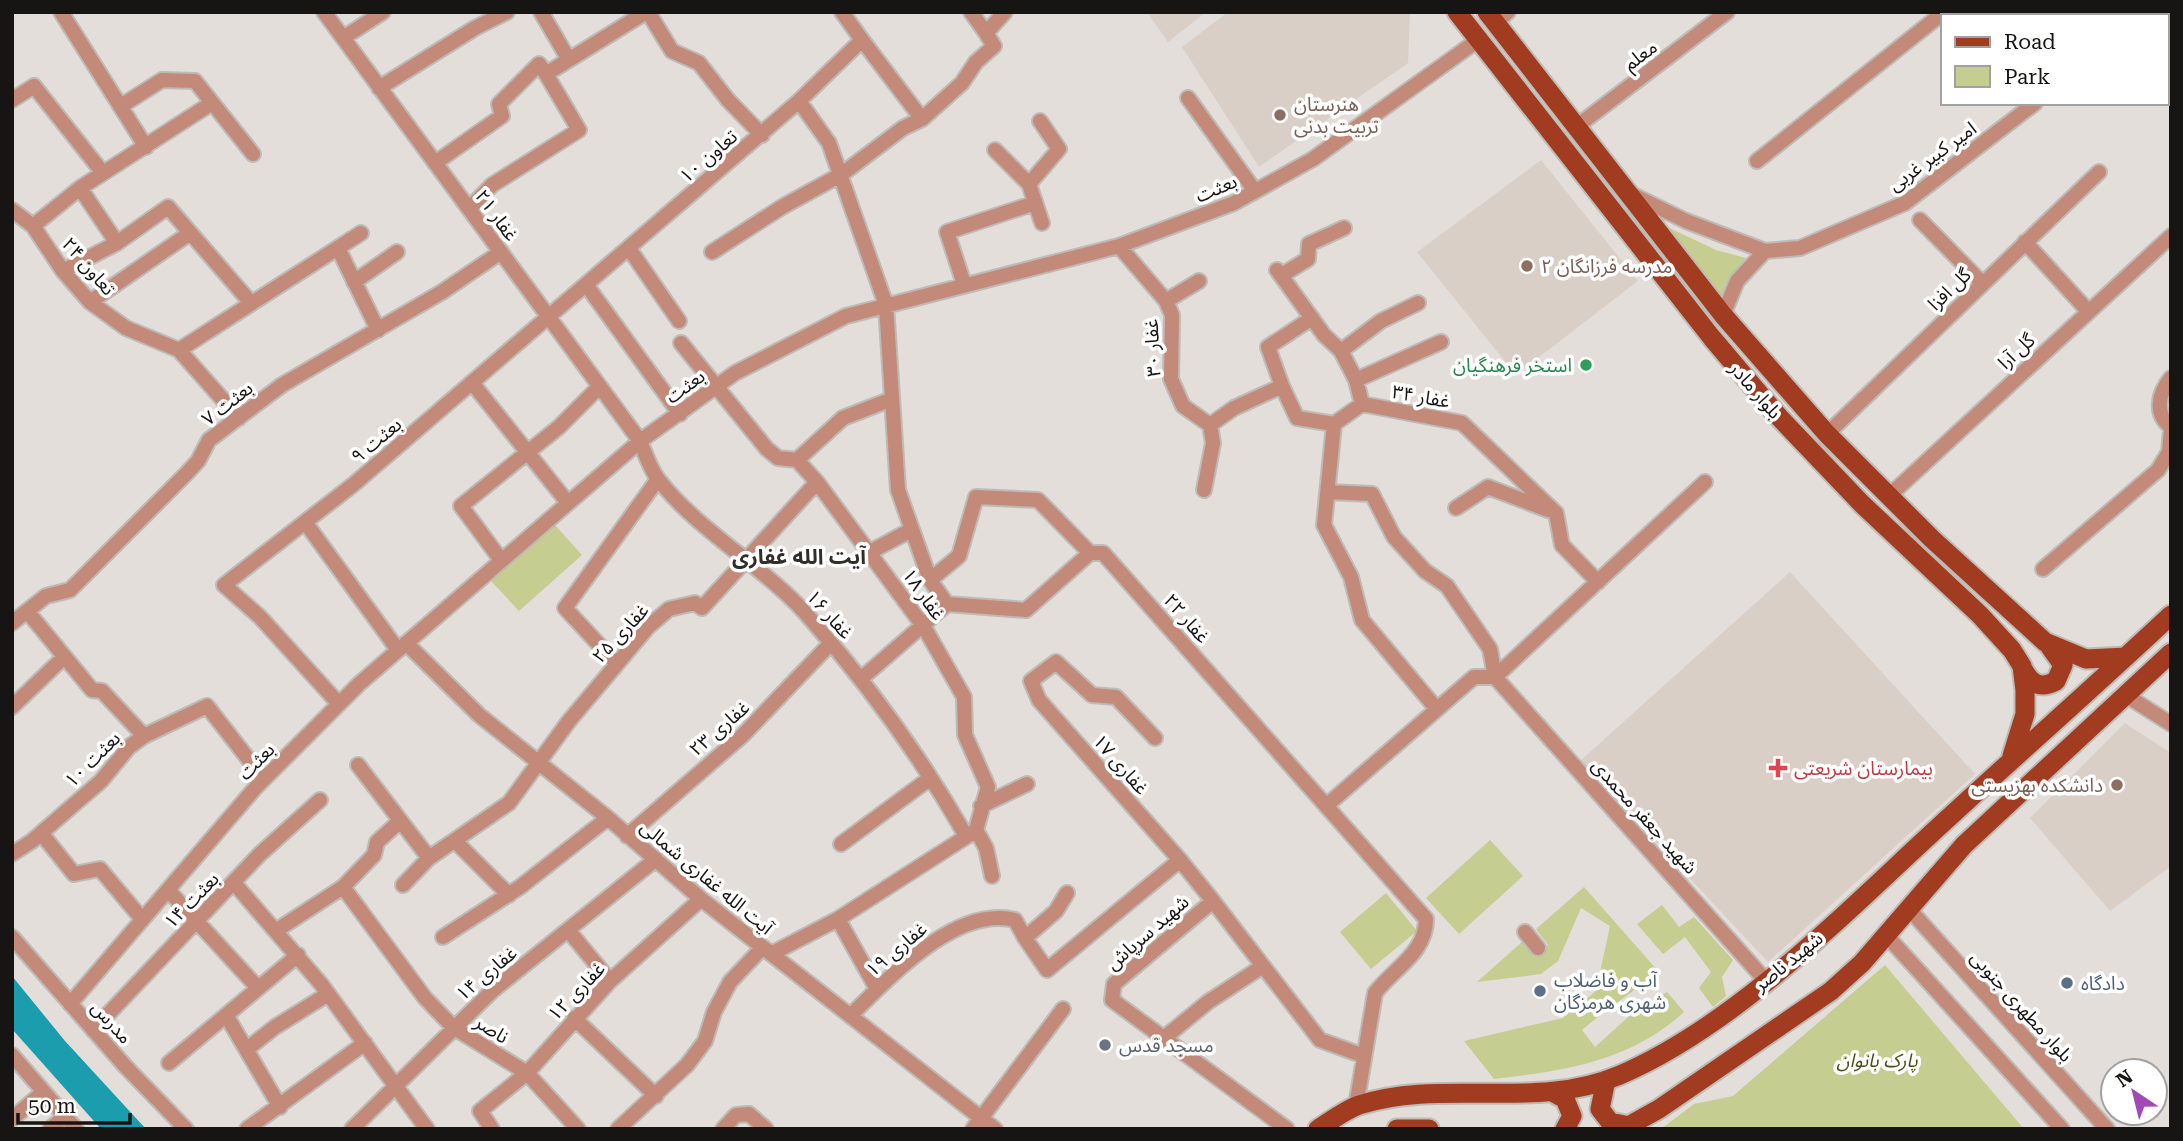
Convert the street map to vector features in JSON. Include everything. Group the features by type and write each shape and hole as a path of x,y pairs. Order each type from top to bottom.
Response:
{"main road":[{"name":"بلوار مادر","path":"1457,12 1712,338 1779,417 1862,504 1998,633 2022,666"},
{"name":"بلوار مادر","path":"1497,16 1624,190 1723,315 1827,434 2045,642 2086,659 2126,657"},
{"name":"شهید ناصر","path":"1318,1129 1356,1106 1400,1097 1571,1090 1606,1080 1674,1047 1766,981 1830,927 2171,615"},
{"path":"2022,666 2033,683 2040,686 2056,681 2063,665 2045,642"},
{"path":"1606,1080 1600,1100 1604,1117 1626,1127 1659,1109 1793,1020 1862,963 1964,845 2171,653"},
{"path":"2009,761 2020,736 2025,714 2022,666"},
{"path":"1552,1092 1570,1106 1572,1116 1565,1129"},
{"path":"1397,1129 1429,1129"}],"street":[{"path":"61,12 146,148"},
{"name":"غفار ۲۱","path":"324,12 639,441"},
{"path":"343,38 383,12"},
{"path":"379,88 475,28 507,12"},
{"path":"541,12 569,60"},
{"path":"546,74 647,12 673,51 699,63 727,100 762,135"},
{"path":"842,12 922,120"},
{"path":"712,252 782,207 842,174 903,128 922,120 962,83 976,62 995,46 971,12"},
{"path":"986,33 1005,12"},
{"name":"معلم","path":"1576,127 1727,12"},
{"path":"1757,161 1941,14"},
{"name":"تعاون ۱۰","path":"549,318 762,135 862,40"},
{"name":"بعثت","path":"69,1004 264,779 339,704 639,441 735,373 846,316 1119,246 1234,203 1313,159 1478,40"},
{"path":"435,163 502,116 499,104 539,64 579,130 492,184 469,209"},
{"path":"121,106 162,80 195,81 253,155"},
{"path":"12,100 34,86 103,173"},
{"path":"1188,98 1255,191"},
{"path":"799,101 829,143 886,305 898,489 930,580 947,604"},
{"path":"33,226 80,188 146,148 212,103"},
{"name":"امیر کبیر غربی","path":"1624,190 1686,221 1765,251 1800,248 1905,202 2032,105"},
{"path":"1029,184 1059,149 1040,121"},
{"path":"995,150 1029,184 1042,223"},
{"name":"گل افزا","path":"1827,434 2099,172"},
{"path":"80,188 117,243"},
{"path":"964,284 947,232 1035,203"},
{"path":"63,271 117,243 168,207 251,303"},
{"name":"تعاون ۲۴","path":"12,210 33,226 63,271 90,302 126,328 179,350 239,418"},
{"path":"1920,220 1982,284"},
{"name":"غفار ۳۴","path":"1344,228 1309,244 1308,259 1279,272 1312,318 1341,351 1356,380 1362,404 1462,423 1556,513"},
{"path":"90,302 190,233"},
{"path":"179,350 360,233"},
{"name":"گل آرا","path":"1889,496 2171,236"},
{"path":"2025,242 2088,311"},
{"name":"غفار ۳۰","path":"1119,246 1166,301 1172,314 1171,379 1183,406 1210,425"},
{"path":"338,248 378,330"},
{"path":"630,250 679,321"},
{"path":"1723,315 1737,281 1765,251"},
{"path":"354,282 397,252"},
{"name":"بعثت ۷","path":"12,623 46,596 70,590 186,474 198,461 209,440 282,385 378,330 500,252"},
{"path":"1166,301 1199,281"},
{"path":"587,286 680,414"},
{"path":"1341,351 1381,321 1418,303"},
{"name":"بعثت ۹","path":"339,704 260,617 224,585 473,384 549,318"},
{"path":"1312,318 1268,347 1297,418 1334,425 1362,404"},
{"path":"1356,380 1441,342"},
{"name":"غفار ۱۸","path":"681,343 766,449 778,458 797,460 817,482 924,627 964,696 965,735 988,787 971,833"},
{"path":"2043,569 2158,470 2169,452 2171,429 2160,414 2159,405 2171,379"},
{"path":"473,384 568,503"},
{"path":"1204,490 1213,443 1210,425 1234,408 1282,386"},
{"path":"501,560 461,506 530,453 599,387"},
{"path":"797,460 843,418 892,399"},
{"path":"1334,425 1324,525 1352,577 1362,620 1435,707"},
{"name":"غفار ۱۶","path":"639,441 658,479 807,615 862,678 929,779 971,833"},
{"path":"616,663 565,608 658,479"},
{"name":"غفاری ۲۵","path":"403,885 429,858 509,803 616,663 648,627 669,609 695,603 702,608 817,482"},
{"path":"1326,806 1435,707 1474,677 1495,677 1706,482"},
{"path":"1456,508 1488,487 1556,513 1562,545 1598,582"},
{"name":"شهید جعفر محمدی","path":"1328,492 1372,494 1394,537 1425,572 1447,586 1490,649 1495,677 1766,981"},
{"name":"غفار ۲۲","path":"930,580 959,556 976,497 1038,500 1090,553 1103,553 1426,919 1426,935 1412,956 1387,978 1375,993 1356,1106"},
{"name":"آیت الله غفاری شمالی","path":"305,522 402,646 479,715 608,818 701,899 851,1014 978,1124 995,1129"},
{"path":"870,552 911,530"},
{"path":"862,678 924,627 947,604 1026,610 1090,553"},
{"path":"27,611 92,690 102,691 144,736"},
{"name":"غفاری ۲۳","path":"627,836 743,735 831,644"},
{"path":"12,708 63,658"},
{"name":"غفاری ۱۷","path":"1156,738 1116,696 1092,695 1056,662 1031,681 1039,700 1180,860"},
{"path":"2127,696 2171,724"},
{"name":"بعثت ۱۰","path":"12,854 41,833 144,736 207,706 264,779"},
{"path":"358,765 429,858"},
{"path":"841,844 929,779"},
{"path":"981,806 1027,783"},
{"name":"بعثت ۱۴","path":"93,1030 280,835 320,800"},
{"path":"443,937 509,895 608,818"},
{"path":"277,930 343,887 374,855 377,842 399,821"},
{"path":"41,833 74,874 100,869 142,919"},
{"path":"618,1129 656,1096 699,1049 730,982 767,951 838,919 971,833 986,848 992,876"},
{"path":"456,841 509,895"},
{"name":"غفاری ۱۴","path":"352,1129 492,991 656,859"},
{"path":"1180,860 1213,901"},
{"name":"غفاری ۱۹","path":"851,1014 942,935 957,928 1001,917 1014,920 1047,970 1180,860"},
{"path":"234,883 298,955 427,1129"},
{"name":"ناصر","path":"343,887 425,999 453,1027 527,1073 578,1129"},
{"path":"168,890 258,988"},
{"path":"1025,938 1056,911 1067,893"},
{"name":"غفاری ۱۲","path":"492,1129 480,1111 527,1073 610,981 701,899"},
{"name":"شهید سرپاش","path":"1287,1129 1112,1000 1114,984 1213,901 1320,1040 1363,1056"},
{"name":"بلوار مطهری جنوبی","path":"1909,909 2107,1129"},
{"path":"838,919 877,989"},
{"path":"568,930 610,981"},
{"path":"1525,932 1538,948"},
{"path":"1886,935 2062,1129"},
{"name":"مدرس","path":"12,937 69,1004 187,1129"},
{"path":"169,1063 298,955"},
{"path":"1164,1038 1208,1002 1263,966"},
{"path":"247,1049 275,1027 328,994"},
{"path":"978,1124 1063,1009"},
{"path":"226,1015 280,1107"},
{"path":"574,1018 656,1096"},
{"path":"247,1129 365,1043"},
{"path":"12,1055 76,1129"},
{"path":"12,1119 43,1093"},
{"path":"723,1129 736,1115 748,1114 766,1129"},
{"path":"50,1129 64,1116"}],"shaded area":[{"path":"1147,12 1206,12 1168,42"},
{"name":"هنرستان تربیت بدنی","path":"1228,12 1410,12 1408,63 1259,167 1182,47"},
{"name":"مدرسه فرزانگان ۲","path":"1541,160 1638,281 1516,375 1417,252"},
{"name":"بیمارستان شریعتی","path":"1790,572 1975,774 1768,962 1580,761"},
{"name":"دانشکده بهزیستی","path":"2125,723 2171,753 2171,866 2110,911 2030,818"}],"green space":[{"path":"1661,224 1716,250 1746,258 1726,285 1720,300"},
{"path":"554,524 582,555 519,611 491,581"},
{"path":"1490,840 1523,876 1459,934 1426,898"},
{"path":"1584,887 1658,971 1582,1030 1595,1047 1637,1009 1667,992 1684,1012 1663,1029 1619,1053 1571,1067 1494,1079 1464,1041 1563,1018 1596,991 1610,926 1581,908 1558,961 1541,974 1477,982 1523,941 1534,957 1548,945 1536,929"},
{"path":"1386,893 1417,931 1371,969 1340,932"},
{"path":"1662,905 1679,927 1694,917 1733,960 1722,977 1726,996 1713,1007 1699,988 1711,972 1685,937 1663,954 1637,924"},
{"name":"پارک بانوان","path":"1885,965 2024,1129 1661,1129 1694,1104 1733,1096"}],"water":[{"path":"12,976 65,1041 146,1129 101,1129 12,1029"}],"place":[{"name":"هنرستان تربیت بدنی","path":"1280,115"},
{"name":"مدرسه فرزانگان ۲","path":"1527,266"},
{"name":"استخر فرهنگیان","path":"1586,365"},
{"name":"بیمارستان شریعتی","path":"1778,768"},
{"name":"دانشکده بهزیستی","path":"2117,785"},
{"name":"دادگاه","path":"2067,983"},
{"name":"آب و فاضلاب شهری هرمزگان","path":"1540,991"},
{"name":"مسجد قدس","path":"1105,1045"}],"district":[{"name":"آیت الله غفاری","path":"799,557"}]}
